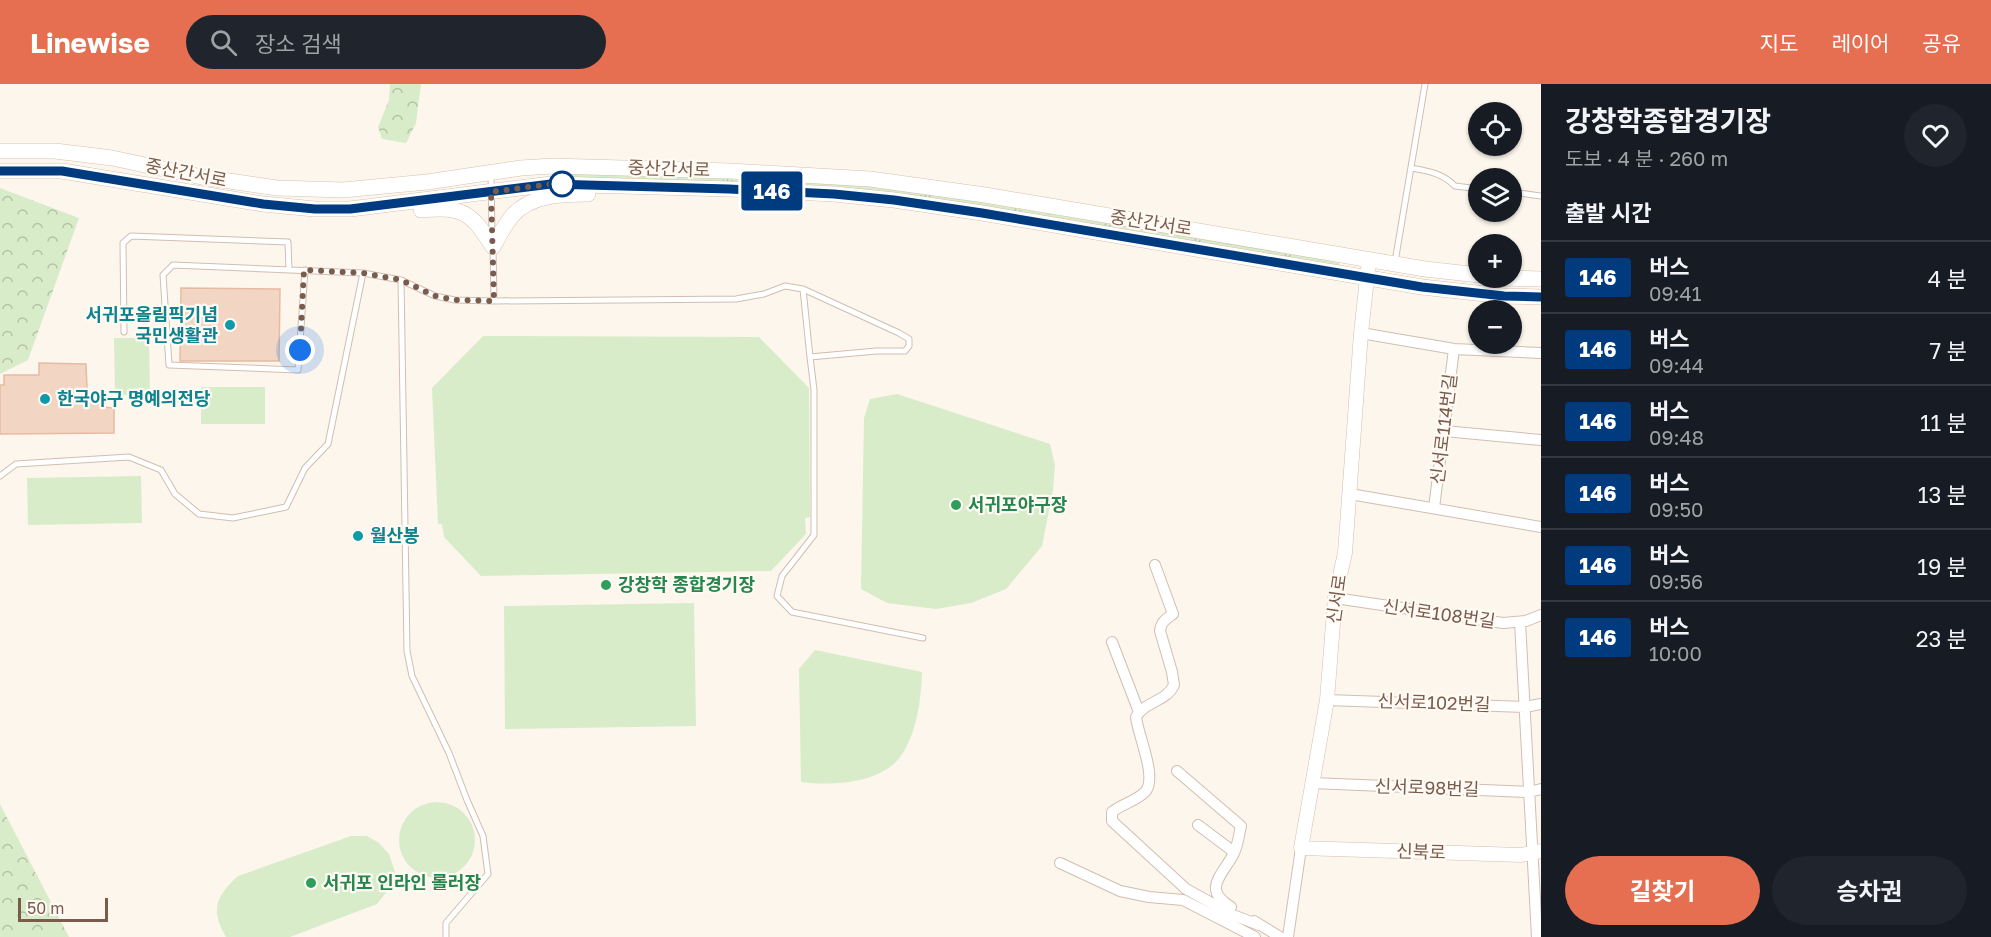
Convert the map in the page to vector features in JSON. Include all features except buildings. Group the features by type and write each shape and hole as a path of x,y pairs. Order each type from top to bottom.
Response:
{"main road":[{"name":"중산간서로","path":"0,151 55,151 277,188 343,190 552,166 730,171 870,179 984,195 1369,260 1468,274"},
{"name":"중산간서로","path":"0,171 62,171 263,204 315,209 350,209 551,184 788,191 894,200 1367,278 1467,292 1541,297"},
{"path":"350,209 378,212 437,208 459,211 471,216 493,247 512,216 523,205 536,199 610,193 632,187"},
{"path":"1522,279 1541,279"}],"street":[{"name":"신서로","path":"1288,937 1327,700 1335,598 1345,553 1361,333 1369,260"},
{"path":"1361,333 1454,349 1541,353"},
{"name":"신서로114번길","path":"1434,508 1454,349"},
{"path":"1444,431 1541,440"},
{"name":"신서로114번길","path":"1350,494 1541,527"},
{"path":"1155,565 1173,614 1161,625 1160,631 1174,685 1163,698 1144,707 1136,717 1150,780 1145,792 1112,812 1112,821 1186,889 1233,915 1259,925"},
{"name":"신서로108번길","path":"1335,598 1503,623 1520,622 1541,615"},
{"path":"1520,622 1529,792 1537,852 1537,937"},
{"path":"1112,642 1139,712"},
{"name":"신서로102번길","path":"1327,700 1525,707 1541,704"},
{"path":"1177,771 1240,826 1234,852 1219,876 1215,894 1223,902 1280,937"},
{"name":"신서로98번길","path":"1312,783 1529,792 1541,789"},
{"path":"1198,825 1234,852"},
{"name":"신북로","path":"1301,848 1521,855 1537,852"},
{"path":"1060,863 1120,891 1149,897 1183,900 1255,937"}],"lane":[{"path":"1395,264 1425,84"},
{"path":"1411,168 1434,172 1448,179 1455,186 1468,188"},
{"path":"491,172 494,301"},
{"path":"1522,193 1541,196"},
{"path":"124,332 123,243 130,236 288,242 289,270"},
{"path":"304,270 298,370 169,365 163,275 173,265 304,270 363,273 401,280 435,296 455,300 736,299 764,294 785,286 803,289 909,339 909,346 905,351 876,351 810,357"},
{"path":"0,476 16,464 129,457 161,470 175,494 199,514 233,518 286,507 305,468 328,444 363,273"},
{"path":"401,280 407,651 412,676 449,753 483,836 488,874 446,923 446,937"},
{"path":"803,289 814,390 814,535 782,576 777,596 792,612 923,638"}],"green space":[{"path":"390,84 421,84 416,123 406,143 382,139 378,127 389,100"},
{"path":"556,173 812,182 881,187 1339,262 1340,267 924,198 555,178"},
{"path":"0,188 79,218 28,360 0,374"},
{"path":"483,336 759,337 809,388 810,517 805,518 806,534 771,571 481,576 444,537 442,524 438,524 432,388"},
{"path":"114,338 149,338 150,394 115,395"},
{"path":"201,387 265,387 265,424 201,424"},
{"name":"서귀포야구장","path":"897,394 1050,444 1055,465 1053,490 1042,546 1006,589 971,603 936,609 887,603 861,589 864,418 870,399"},
{"path":"141,476 142,523 28,525 27,478"},
{"path":"694,603 696,726 505,729 504,606"},
{"path":"815,650 922,672 919,705 906,748 891,766 880,773 868,778 840,783 801,782 799,669"},
{"path":"430,802 444,802 458,808 469,819 475,833 472,855 464,867 444,878 430,878 416,872 405,861 399,847 399,833 405,819 416,808"},
{"path":"0,804 69,937 0,937"},
{"name":"서귀포 인라인 롤러장","path":"351,836 367,836 379,843 389,854 395,872 389,889 377,904 290,937 226,937 218,919 218,904 225,890 238,876"}],"bus line":[{"name":"146","path":"0,171 62,171 263,204 315,209 350,209 551,184 663,186 834,194 982,213 1422,287 1504,296 1541,297"}],"place":[{"name":"서귀포올림픽기념 국민생활관","path":"230,325"},
{"name":"한국야구 명예의전당","path":"45,399"},
{"name":"서귀포야구장","path":"956,505"},
{"name":"월산봉","path":"358,536"},
{"name":"강창학 종합경기장","path":"606,585"},
{"name":"서귀포 인라인 롤러장","path":"311,883"}],"route":[{"path":"300,350 304,270 363,273 401,280 435,296 455,300 494,301 491,192 551,184 572,184 562,184"}]}
